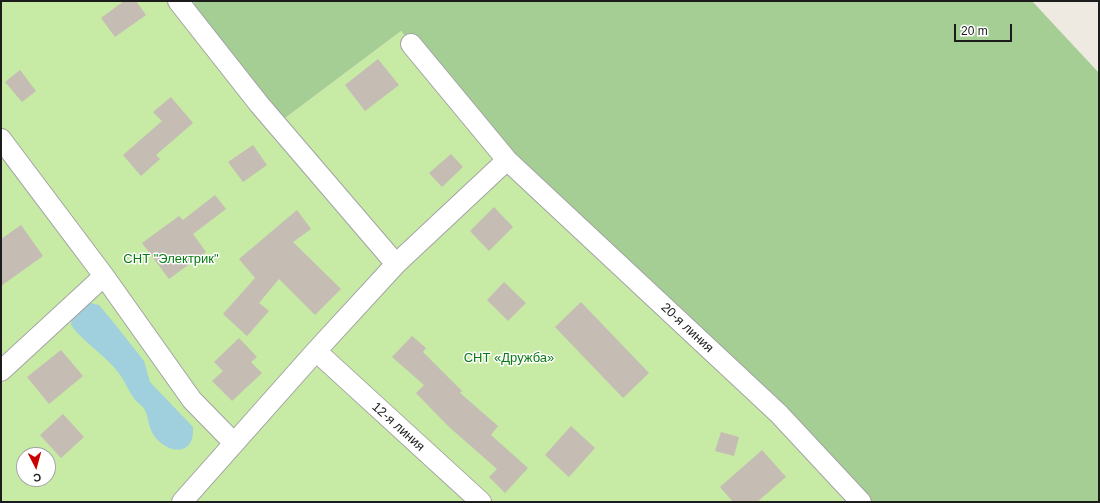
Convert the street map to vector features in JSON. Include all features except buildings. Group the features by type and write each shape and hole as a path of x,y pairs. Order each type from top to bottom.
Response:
{"street":[{"path":"178,1 259,104 396,264"},
{"name":"20-я линия","path":"411,44 507,160 779,414 861,502"},
{"path":"1,140 104,276 192,400 234,443"},
{"path":"182,502 316,351 396,264 507,160"},
{"path":"1,371 104,276"},
{"name":"12-я линия","path":"316,351 481,502"}],"green space":[{"path":"1,1 196,1 186,12 277,124 401,31 411,44 861,502 1,502"},
{"path":"196,1 1032,1 1099,73 1099,502 861,502 510,163 401,31 277,124 186,12"}],"water":[{"path":"91,303 99,305 114,323 144,361 150,382 193,427 193,436 188,446 185,448 170,448 165,446 157,439 151,430 145,410 136,401 118,372 71,325 72,317"}],"park label":[{"name":"СНТ \"Электрик\"","path":"171,259"},
{"name":"СНТ «Дружба»","path":"509,358"}]}
